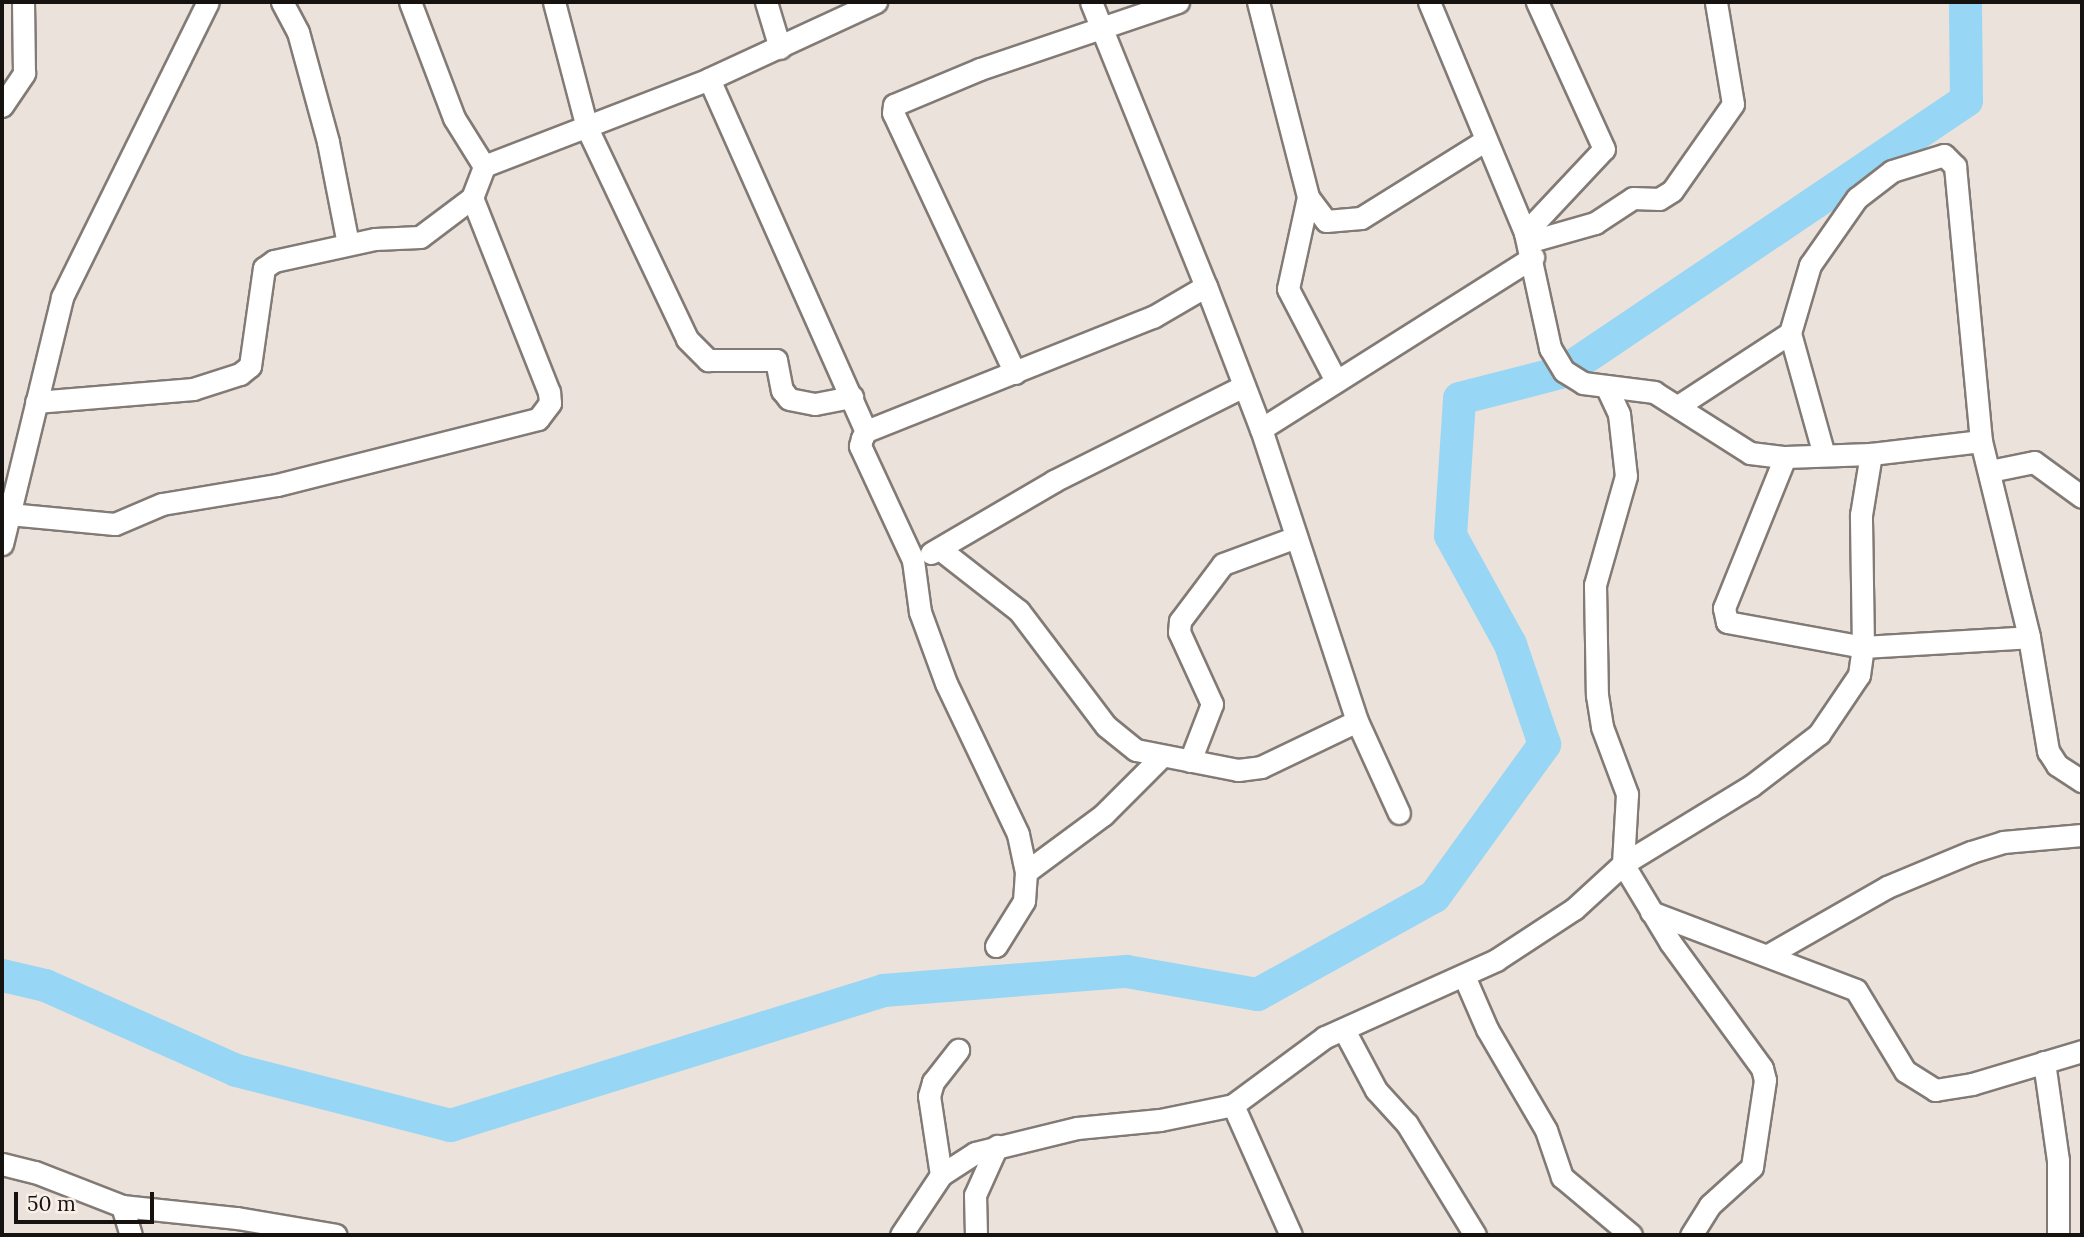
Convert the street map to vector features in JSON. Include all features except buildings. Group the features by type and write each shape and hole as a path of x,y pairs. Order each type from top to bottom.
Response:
{"street":[{"path":"2,106 24,73 23,2"},
{"path":"2,544 62,297 208,2"},
{"path":"282,2 298,32 328,142 348,244"},
{"path":"410,2 454,118 484,166"},
{"path":"554,2 587,128 643,253 699,354 708,360 736,363 776,360 782,390 789,399 816,404 852,397"},
{"path":"766,2 780,48"},
{"path":"36,402 193,389 246,370 264,268 274,261 348,244 420,237 472,198 484,166 709,79 876,2"},
{"path":"1091,2 1261,429 1357,721 1399,813"},
{"path":"1015,373 893,113 894,105 1100,27 1178,2"},
{"path":"1258,2 1308,197 1326,221 1361,218 1486,140"},
{"path":"1429,2 1529,244 1550,348 1564,371 1583,383 1654,392 1732,445 1785,457 1871,454 1981,441"},
{"path":"1529,244 1544,213 1604,149 1537,2"},
{"path":"1261,429 1336,381 1529,244 1584,227 1633,198 1665,198 1733,104 1716,2"},
{"path":"709,79 866,431 860,446 912,560 920,612 946,683 1002,793 1026,873 1024,901 996,946"},
{"path":"1824,456 1790,333 1810,265 1857,198 1892,171 1944,155 1955,166 1981,441 2029,637 2048,751 2057,765 2082,781"},
{"path":"1308,197 1288,289 1336,381"},
{"path":"9,514 114,524 162,504 277,485 538,419 550,403 550,392 472,198"},
{"path":"1544,213 1584,227"},
{"path":"866,431 1153,317 1206,286"},
{"path":"1678,406 1790,333"},
{"path":"912,560 941,550 1054,481 1244,386"},
{"path":"1606,386 1619,414 1626,476 1595,585 1597,695 1602,727 1628,794 1623,864 1651,912 1762,1068 1765,1080 1752,1167 1710,1205 1691,1235"},
{"path":"901,1235 941,1175 957,1161 997,1146 1077,1128 1160,1121 1233,1105 1304,1049 1464,975 1574,909 1623,864 1751,786 1819,734 1859,675 1863,646 1859,541 1871,454"},
{"path":"1785,457 1723,616 1737,627 1863,646 2029,637"},
{"path":"1990,471 2034,462 2082,497"},
{"path":"1190,761 1212,704 1180,632 1180,621 1223,564 1296,537"},
{"path":"941,550 1020,611 1124,744 1162,756 1238,770 1261,766 1357,721"},
{"path":"1026,873 1103,815 1162,756"},
{"path":"1768,955 1887,887 1971,852 2003,842 2082,835"},
{"path":"1651,912 1856,990 1905,1071 1935,1090 1946,1091 2082,1051"},
{"path":"1464,975 1487,1029 1546,1130 1562,1177 1631,1235"},
{"path":"1344,1030 1376,1090 1407,1124 1475,1235"},
{"path":"941,1175 929,1096 933,1082 958,1050"},
{"path":"2045,1062 2058,1160 2058,1235"},
{"path":"1233,1105 1286,1233"},
{"path":"976,1235 975,1195 997,1146"},
{"path":"2,1164 35,1172 122,1206 322,1234"},
{"path":"122,1206 131,1235"}],"waterway":[{"path":"2,975 45,985 236,1070 450,1125 883,990 1126,971 1257,994 1434,896 1544,744 1510,644 1450,535 1459,398 1564,371 1966,100 1965,2"}]}
